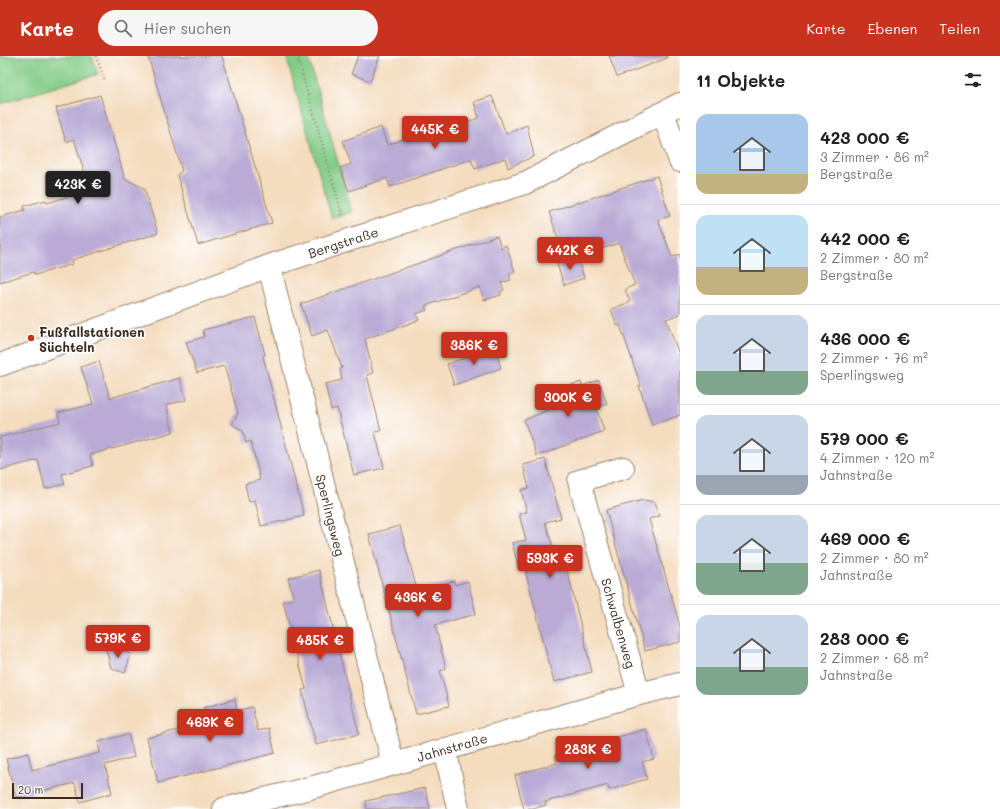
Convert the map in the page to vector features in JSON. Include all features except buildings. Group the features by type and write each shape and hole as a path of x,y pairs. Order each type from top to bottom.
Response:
{"street":[{"name":"Bergstraße","path":"0,365 269,266 525,183 671,109"},
{"path":"671,109 680,161"},
{"name":"Sperlingsweg","path":"269,266 393,763"},
{"name":"Schwalbenweg","path":"623,468 579,481 639,694"},
{"name":"Jahnstraße","path":"224,809 310,788 445,748 680,684"},
{"path":"445,748 458,809"}],"path":[{"path":"96,56 105,81"},
{"path":"297,56 350,240"}],"green space":[{"path":"0,56 92,56 98,74 0,104"},
{"path":"286,56 308,56 352,212 332,219"}],"place":[{"name":"Fußfallstationen Süchteln","path":"31,338"}]}
